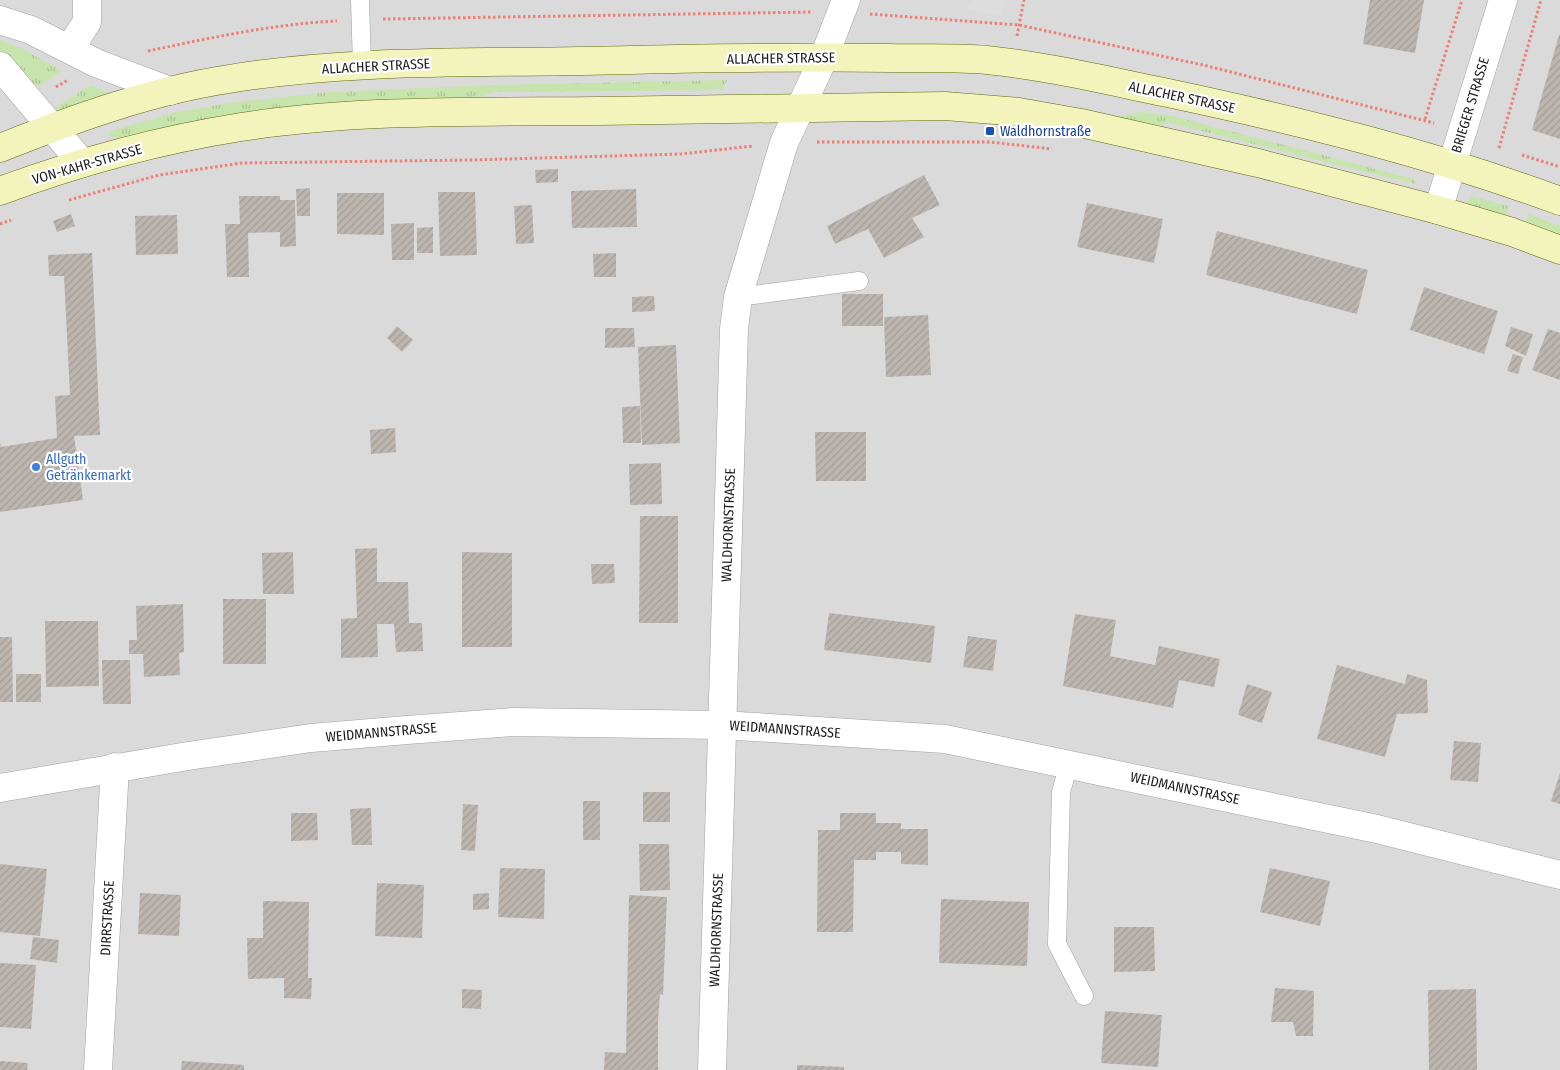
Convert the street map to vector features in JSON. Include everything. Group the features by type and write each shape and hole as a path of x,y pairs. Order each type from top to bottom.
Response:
{"main road":[{"name":"ALLACHER STRASSE","path":"170,91 227,79 297,70 362,66 824,57 985,60 1209,102 1452,164 1560,201"},
{"path":"0,148 51,127 170,91"},
{"path":"798,109 944,106 1020,112 1081,123 1258,163 1438,210 1512,232 1560,250"},
{"name":"VON-KAHR-STRASSE","path":"0,191 82,163 176,140 242,127 348,116 472,112 798,109"}],"street":[{"path":"70,48 87,22 87,0"},
{"name":"WALDHORNSTRASSE","path":"712,1070 734,329 738,297 784,143 798,109 824,57 846,0"},
{"name":"BRIEGER STRASSE","path":"1438,210 1503,0"},
{"path":"0,20 31,30 70,48 96,63 170,91"},
{"path":"0,66 82,163"},
{"name":"WEIDMANNSTRASSE","path":"0,788 115,767 310,738 513,722 722,724 945,739 1377,829 1560,876"},
{"name":"DIRRSTRASSE","path":"98,1070 115,767"}],"lane":[{"path":"360,0 362,66"},
{"path":"738,297 859,281"},
{"path":"1069,764 1061,792 1057,944 1084,996"}],"path":[{"path":"1012,64 1024,0"},
{"path":"1425,119 1462,0"},
{"path":"1498,148 1541,0"}],"shaded area":[{"path":"0,0 1560,0 1560,1070 0,1070"},
{"path":"972,0 1005,0 1002,15 965,10"}],"green space":[{"path":"0,40 21,48 62,71 32,90 0,55"},
{"path":"727,80 723,90 494,92 456,107 135,141 111,137 108,132 176,112 235,102 330,92 492,85"},
{"path":"91,85 107,93 104,100 56,114 51,110"},
{"path":"890,92 950,94 1109,118 1142,112 1173,116 1414,179 1416,182 1414,184 1170,123 1135,129 888,100"},
{"path":"1471,196 1509,206 1504,224 1466,204"},
{"path":"1529,214 1560,226 1560,245 1523,231"}],"building":[{"path":"1370,0 1424,0 1415,53 1363,44"},
{"path":"1560,35 1560,139 1532,130"},
{"path":"558,169 558,182 536,183 535,170"},
{"path":"924,175 940,205 912,218 924,237 884,258 868,229 835,244 827,226"},
{"path":"310,188 310,216 297,216 296,189"},
{"path":"636,189 637,227 572,228 571,191"},
{"path":"438,192 475,192 477,255 440,256"},
{"path":"337,193 384,193 384,235 337,234"},
{"path":"239,196 280,196 280,200 295,200 296,246 280,247 280,232 248,233 249,277 227,277 225,224 240,224"},
{"path":"1087,203 1163,219 1154,263 1077,247"},
{"path":"532,205 534,243 516,244 514,206"},
{"path":"71,214 75,226 57,232 53,221"},
{"path":"177,215 178,254 136,255 135,216"},
{"path":"414,223 414,260 392,260 391,224"},
{"path":"433,227 433,253 417,253 417,228"},
{"path":"1217,231 1368,270 1357,314 1206,275"},
{"path":"92,253 100,435 74,436 83,500 0,512 0,443 1,447 57,438 55,396 70,395 64,276 49,276 48,255"},
{"path":"616,253 616,277 594,277 593,254"},
{"path":"1424,287 1498,311 1484,354 1410,330"},
{"path":"842,294 883,294 883,326 842,326"},
{"path":"654,296 655,311 632,312 632,297"},
{"path":"928,315 931,375 886,377 884,317"},
{"path":"397,326 413,340 402,352 387,338"},
{"path":"1511,327 1533,334 1526,356 1505,346"},
{"path":"605,328 634,328 635,347 605,348"},
{"path":"1548,329 1560,333 1560,380 1532,370"},
{"path":"676,345 680,443 642,445 638,347"},
{"path":"1513,354 1523,357 1518,374 1507,371"},
{"path":"640,406 641,443 623,443 622,407"},
{"path":"395,428 396,452 371,454 370,430"},
{"path":"815,432 866,432 866,481 816,481"},
{"path":"661,463 662,504 630,505 629,464"},
{"path":"640,516 678,516 678,623 639,623"},
{"path":"377,548 377,582 408,582 409,623 422,623 423,651 396,652 394,624 377,624 378,657 341,658 341,619 357,618 355,549"},
{"path":"293,552 294,594 263,594 262,553"},
{"path":"462,552 512,553 512,647 462,647"},
{"path":"591,564 614,564 615,583 592,584"},
{"path":"223,599 266,599 266,664 223,664"},
{"path":"183,604 184,652 179,653 180,675 144,677 143,654 129,654 129,640 137,640 136,606"},
{"path":"829,613 935,626 931,663 824,650"},
{"path":"1075,614 1116,620 1110,656 1155,665 1159,646 1220,659 1214,687 1179,680 1173,708 1063,686"},
{"path":"45,621 98,621 99,686 46,687"},
{"path":"968,636 997,640 993,671 963,667"},
{"path":"0,637 12,637 13,702 0,702"},
{"path":"102,660 130,660 131,704 103,704"},
{"path":"1337,665 1405,684 1407,674 1427,680 1428,713 1397,714 1385,757 1317,739"},
{"path":"16,674 41,674 41,702 16,702"},
{"path":"1247,684 1272,692 1262,723 1238,715"},
{"path":"1454,741 1481,743 1478,782 1450,780"},
{"path":"1560,773 1560,804 1551,801"},
{"path":"643,792 670,792 670,822 643,822"},
{"path":"583,801 600,801 600,840 583,840"},
{"path":"463,804 478,805 475,851 461,850"},
{"path":"371,808 372,845 352,845 350,809"},
{"path":"291,813 317,813 318,840 291,841"},
{"path":"840,813 876,813 876,823 901,823 901,829 928,829 928,865 901,864 901,852 876,852 876,860 854,860 853,932 817,932 818,830 840,830"},
{"path":"639,844 669,844 670,890 640,891"},
{"path":"0,864 47,869 40,936 0,932"},
{"path":"500,868 545,869 544,919 498,917"},
{"path":"1270,868 1330,881 1320,926 1260,912"},
{"path":"377,883 424,885 422,938 375,936"},
{"path":"140,893 181,895 179,936 138,934"},
{"path":"489,893 489,909 473,910 473,894"},
{"path":"629,895 667,897 663,995 660,994 658,1022 658,1070 604,1070 605,1052 626,1053"},
{"path":"941,899 1029,902 1027,966 939,963"},
{"path":"263,901 309,902 308,978 312,978 311,999 284,998 284,978 248,979 247,938 263,938"},
{"path":"1114,927 1154,927 1155,971 1114,972"},
{"path":"33,937 59,940 57,963 30,959"},
{"path":"0,963 36,965 31,1029 0,1027"},
{"path":"1275,988 1314,991 1313,1036 1296,1036 1293,1022 1271,1022"},
{"path":"462,989 482,990 481,1009 462,1008"},
{"path":"1476,989 1477,1070 1429,1070 1428,990"},
{"path":"1105,1011 1162,1015 1158,1067 1101,1063"},
{"path":"0,1061 28,1063 27,1070 0,1070"},
{"path":"182,1061 244,1065 244,1070 181,1070"},
{"path":"797,1065 844,1067 844,1070 797,1070"}],"place":[{"name":"Waldhornstraße","path":"990,131"},
{"name":"Allguth Getränkemarkt","path":"36,467"}]}
